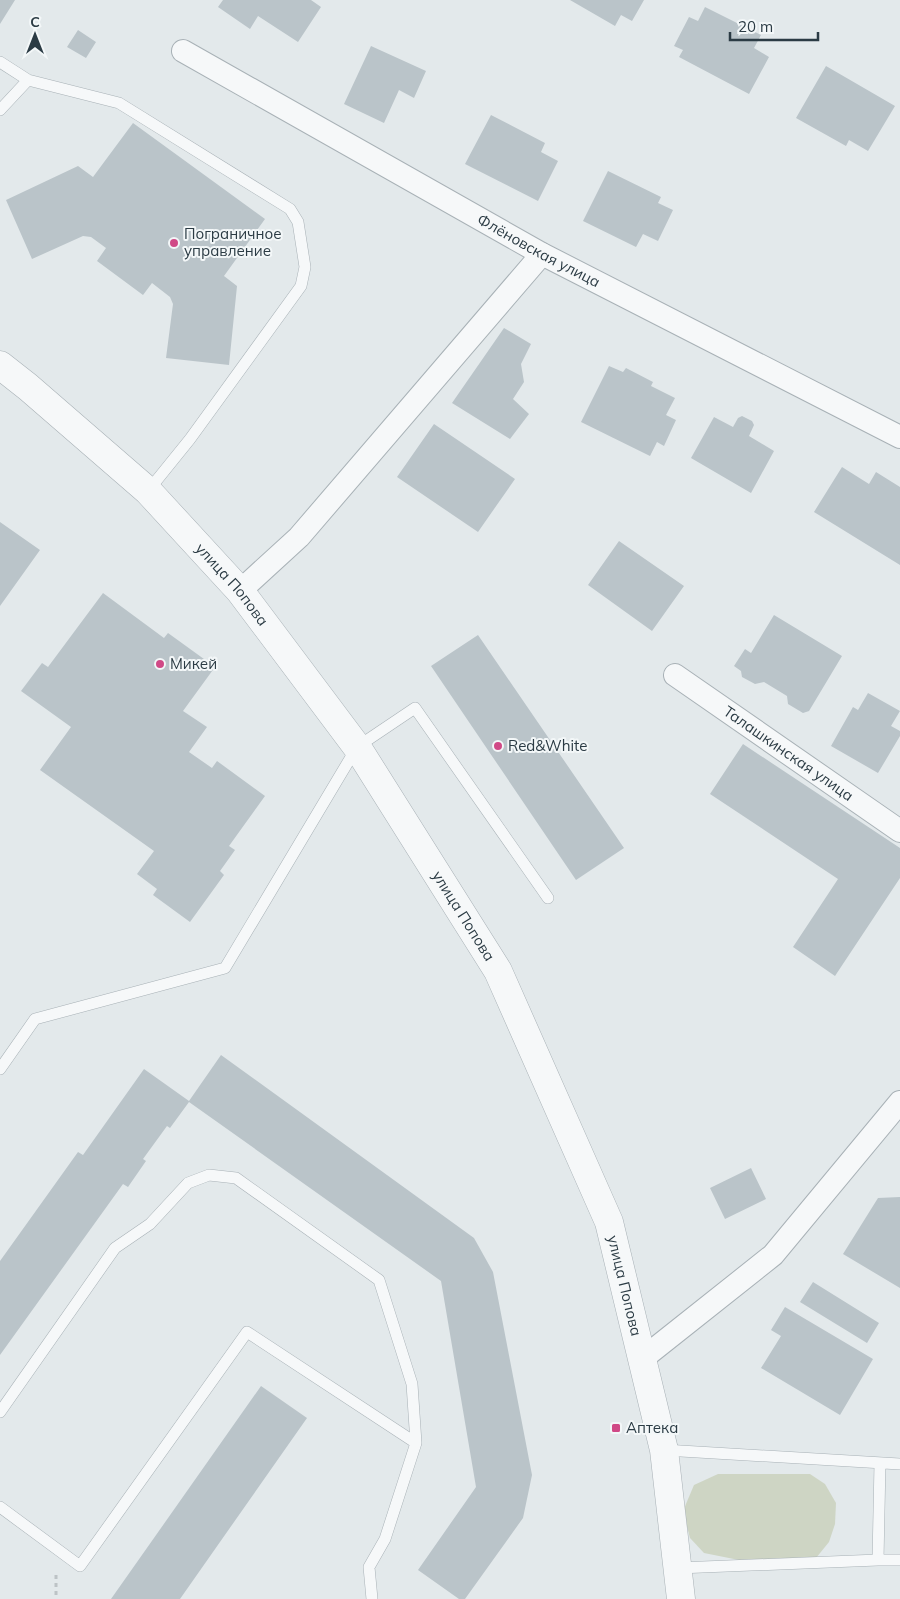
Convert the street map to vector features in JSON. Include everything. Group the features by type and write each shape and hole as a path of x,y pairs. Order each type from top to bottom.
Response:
{"street":[{"name":"Флёновская улица","path":"182,51 542,254 900,436"},
{"path":"240,591 299,537 542,254"},
{"name":"улица Попова","path":"0,365 148,491 240,591 358,747 498,971 609,1222 664,1450 681,1599"},
{"name":"Талашкинская улица","path":"675,675 900,830"},
{"path":"642,1359 773,1255 900,1102"}],"lane":[{"path":"0,62 28,80 119,102 290,209 298,222 305,267 301,286 190,439 148,491"},
{"path":"0,110 28,80"},
{"path":"0,1069 36,1019 225,968 358,747 415,708 548,898"},
{"path":"0,1412 115,1248 150,1224 188,1183 209,1175 236,1178 379,1280 412,1384 416,1443 385,1539 369,1567 372,1599"},
{"path":"0,1507 80,1566 247,1332 416,1443"},
{"path":"664,1450 900,1464"},
{"path":"878,1560 880,1463"},
{"path":"678,1568 900,1560"}],"green space":[{"path":"718,1474 810,1474 825,1484 836,1503 835,1524 829,1542 816,1558 739,1560 704,1553 690,1538 683,1511 694,1485"}],"building":[{"path":"0,0 15,0 0,24"},
{"path":"223,0 311,0 321,7 298,42 258,16 250,29 218,7"},
{"path":"570,0 644,0 632,21 621,15 615,26"},
{"path":"705,7 761,35 754,48 769,57 749,94 679,57 683,50 674,46 689,17 698,21"},
{"path":"78,30 96,42 86,58 67,47"},
{"path":"371,46 426,71 414,98 399,90 384,123 344,104"},
{"path":"826,66 895,106 868,151 849,140 846,146 796,118"},
{"path":"491,115 545,143 541,152 558,161 538,201 465,164"},
{"name":"Пограничное управление","path":"133,123 265,219 224,276 237,286 229,365 166,358 173,304 170,297 152,283 143,295 97,261 106,248 91,237 83,236 32,259 6,200 78,166 93,177"},
{"path":"608,171 661,197 658,203 673,210 658,241 643,234 636,247 583,221"},
{"path":"504,328 531,344 521,364 524,382 513,399 529,414 510,439 452,403"},
{"path":"609,366 623,372 626,368 653,382 651,386 675,398 666,415 676,420 664,446 657,442 650,456 581,422"},
{"path":"742,416 752,421 754,425 749,436 774,451 751,493 691,458 714,417 733,427 738,418"},
{"path":"434,424 515,479 478,532 397,477"},
{"path":"842,467 869,484 876,472 900,487 900,565 814,512"},
{"path":"0,522 40,550 0,606"},
{"path":"619,541 684,586 652,631 588,585"},
{"path":"103,593 164,638 168,633 215,667 183,711 207,727 189,752 212,768 217,761 265,796 229,846 235,850 220,871 224,875 190,922 153,895 157,889 137,874 154,851 40,770 71,727 21,691 42,663 48,667"},
{"path":"774,615 842,656 809,711 803,713 788,704 787,696 764,682 755,684 742,677 741,671 734,666 745,649 751,653"},
{"path":"478,635 624,848 576,880 431,666"},
{"path":"868,693 900,711 891,726 900,731 900,736 878,773 831,746 853,707 858,710"},
{"path":"743,744 900,848 900,878 835,976 793,947 838,879 710,794"},
{"path":"221,1055 474,1238 493,1272 532,1475 523,1518 465,1599 459,1599 418,1570 476,1487 441,1281 189,1102 170,1128 167,1126 143,1159 146,1161 128,1187 123,1184 0,1355 0,1261 78,1152 83,1155 144,1069 189,1101"},
{"path":"751,1168 766,1199 725,1219 710,1188"},
{"path":"900,1197 900,1288 843,1254 878,1198"},
{"path":"813,1282 879,1323 867,1343 800,1302"},
{"path":"785,1307 873,1359 840,1415 761,1368 781,1336 771,1330"},
{"path":"261,1386 307,1418 180,1599 111,1599"}],"place":[{"name":"Пограничное управление","path":"174,243"},
{"name":"Микей","path":"160,664"},
{"name":"Red&White","path":"498,746"},
{"name":"Аптека","path":"616,1428"}]}
